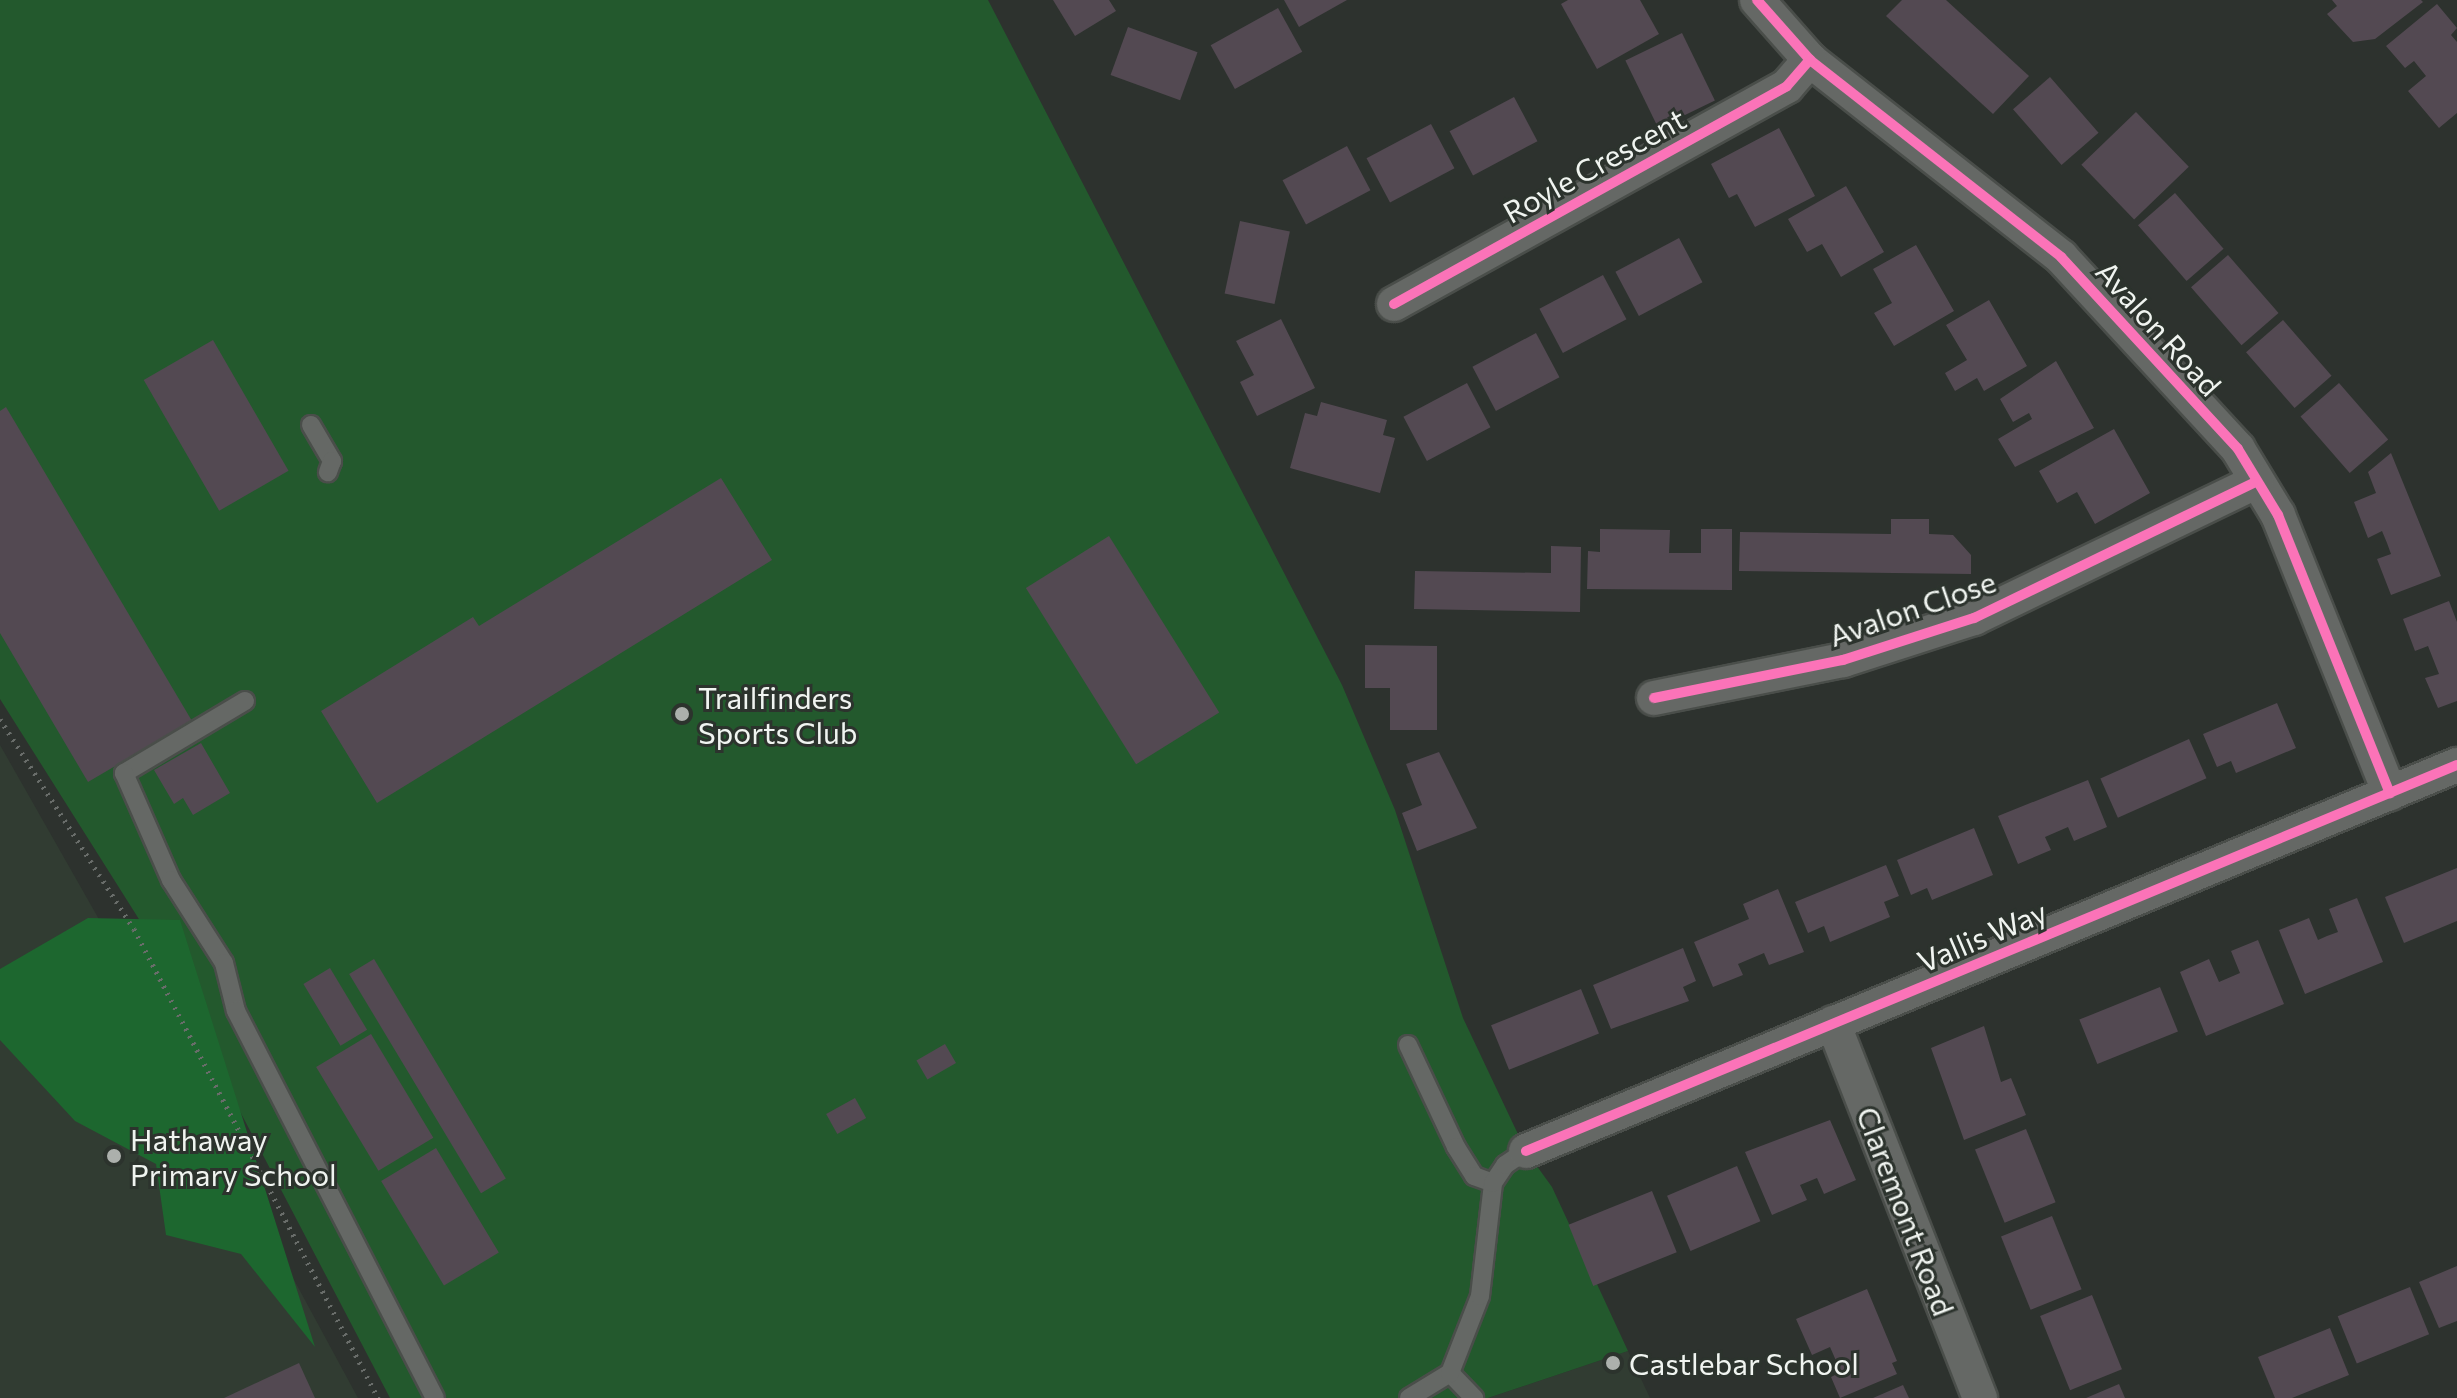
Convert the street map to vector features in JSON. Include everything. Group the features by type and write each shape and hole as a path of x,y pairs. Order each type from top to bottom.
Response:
{"street":[{"name":"Avalon Road","path":"1757,0 1810,60 2061,257 2238,449 2278,515 2390,793"},
{"name":"Royle Crescent","path":"1394,304 1787,86 1810,60"},
{"name":"Avalon Close","path":"1654,698 1843,660 1974,618 2257,481"},
{"name":"Vallis Way","path":"1526,1151 2457,765"},
{"name":"Claremont Road","path":"1833,1023 1980,1398"}],"lane":[{"path":"311,425 332,461 328,472"},
{"path":"245,701 124,773 171,880 224,963 236,1011 435,1398"},
{"path":"1408,1045 1456,1147 1474,1176 1493,1183"},
{"path":"1409,1398 1450,1373 1480,1296 1493,1183 1505,1165 1526,1151"},
{"path":"1450,1373 1474,1398"}],"path":[{"path":"0,719 134,929 378,1398"}],"shaded area":[{"name":"Hathaway Primary School","path":"0,745 96,914 358,1398 0,1398"},
{"name":"Castlebar School","path":"1628,1351 1650,1398 1488,1398"}],"green space":[{"name":"Trailfinders Sports Club","path":"0,0 988,0 1342,685 1395,810 1463,1018 1526,1151 1552,1187 1628,1351 1488,1398 390,1398 142,924 0,699"},
{"path":"88,918 180,920 315,1347 241,1254 166,1235 156,1164 75,1121 0,1040 0,969"}],"building":[{"path":"1053,0 1109,0 1116,11 1075,36"},
{"path":"1284,0 1347,0 1299,27"},
{"path":"1568,0 1640,0 1659,34 1597,69 1561,4"},
{"path":"1902,0 1946,0 2029,76 1993,114 1886,16"},
{"path":"2332,0 2423,2 2375,39 2353,42 2327,14 2337,6"},
{"path":"2437,4 2457,28 2451,35 2457,42 2457,113 2439,128 2408,91 2426,76 2414,61 2405,68 2386,46"},
{"path":"1278,8 1302,52 1235,89 1211,45"},
{"path":"1128,27 1198,52 1180,100 1111,75"},
{"path":"1682,33 1715,100 1658,128 1625,61"},
{"path":"2050,77 2099,133 2062,165 2013,109"},
{"path":"1514,97 1537,141 1473,175 1450,131"},
{"path":"2136,112 2189,167 2134,219 2081,165"},
{"path":"1431,124 1454,168 1390,202 1367,158"},
{"path":"1779,128 1815,196 1755,227 1737,194 1729,198 1711,164"},
{"path":"1347,146 1370,190 1306,224 1283,180"},
{"path":"1846,186 1884,252 1841,277 1822,244 1807,252 1788,219"},
{"path":"2175,193 2224,249 2187,281 2138,225"},
{"path":"1240,221 1290,232 1275,304 1225,293"},
{"path":"1679,238 1702,282 1639,316 1615,272"},
{"path":"1916,245 1954,311 1894,346 1874,313 1892,303 1873,269"},
{"path":"2228,255 2279,313 2242,345 2191,287"},
{"path":"1603,275 1626,319 1563,353 1539,309"},
{"path":"1989,300 2027,366 1984,391 1977,378 1955,391 1945,373 1967,360 1946,325"},
{"path":"1281,319 1315,388 1257,416 1240,382 1254,375 1236,341"},
{"path":"2283,320 2332,376 2295,408 2246,352"},
{"path":"1536,333 1559,377 1496,411 1472,367"},
{"path":"213,340 288,471 219,511 144,380"},
{"path":"2056,361 2094,428 2015,467 1998,439 2032,419 2029,413 2013,422 2000,399"},
{"path":"1467,383 1490,427 1427,461 1403,417"},
{"path":"2339,383 2388,440 2350,473 2301,416"},
{"path":"1321,402 1387,420 1383,435 1395,438 1380,493 1290,468 1305,413 1317,416"},
{"path":"6,407 192,721 88,782 0,633 0,411"},
{"path":"2114,429 2150,493 2095,524 2077,492 2057,503 2039,471"},
{"path":"2391,453 2441,576 2391,595 2377,559 2391,554 2387,543 2382,531 2368,538 2354,502 2376,493 2368,472"},
{"path":"721,478 772,560 377,803 321,711 473,617 479,626"},
{"path":"1891,519 1929,519 1929,534 1953,535 1971,555 1971,574 1739,571 1740,532 1891,534"},
{"path":"1600,529 1670,530 1669,553 1701,553 1701,529 1732,529 1732,590 1587,589 1588,551 1600,552"},
{"path":"1109,536 1219,712 1136,764 1026,588"},
{"path":"1551,546 1581,547 1580,612 1414,609 1415,571 1551,573"},
{"path":"2449,601 2457,622 2457,701 2438,708 2425,678 2439,674 2428,646 2415,651 2403,619"},
{"path":"1365,645 1437,646 1437,730 1390,730 1390,688 1365,688"},
{"path":"2277,703 2296,748 2236,773 2231,761 2217,767 2203,734"},
{"path":"2189,739 2206,778 2118,818 2100,778"},
{"path":"201,743 230,793 193,815 183,798 174,804 154,770"},
{"path":"1439,752 1477,828 1417,851 1402,813 1422,805 1406,764"},
{"path":"2088,780 2107,827 2074,841 2068,827 2045,837 2051,850 2018,864 1998,816"},
{"path":"1974,828 1993,875 1932,900 1927,888 1911,895 1897,860"},
{"path":"1886,865 1899,896 1884,902 1890,917 1830,942 1824,926 1808,933 1795,902"},
{"path":"2457,868 2457,921 2404,943 2385,897"},
{"path":"1778,889 1804,952 1769,965 1764,953 1738,964 1743,975 1713,987 1694,942 1749,919 1743,904"},
{"path":"2357,898 2383,962 2305,994 2279,930 2309,918 2318,940 2338,932 2329,909"},
{"path":"2258,940 2284,1004 2206,1036 2180,972 2209,959 2219,982 2240,973 2231,951"},
{"path":"1683,948 1696,981 1683,987 1689,1001 1611,1029 1593,985"},
{"path":"374,959 506,1178 481,1193 349,974"},
{"path":"330,968 367,1030 341,1046 303,984"},
{"path":"2160,987 2178,1032 2097,1064 2079,1020"},
{"path":"1581,989 1599,1034 1509,1070 1491,1025"},
{"path":"1984,1026 2001,1082 2011,1078 2026,1115 1964,1140 1931,1048"},
{"path":"371,1034 433,1138 378,1171 316,1067"},
{"path":"945,1044 956,1063 927,1080 916,1060"},
{"path":"855,1098 866,1118 837,1134 826,1114"},
{"path":"1830,1120 1856,1180 1824,1194 1817,1178 1800,1185 1807,1200 1772,1215 1745,1152"},
{"path":"2026,1129 2056,1202 2005,1223 1975,1150"},
{"path":"436,1148 499,1253 444,1286 381,1181"},
{"path":"1737,1166 1760,1221 1690,1251 1667,1196"},
{"path":"1652,1191 1677,1252 1593,1286 1569,1225"},
{"path":"2052,1216 2082,1289 2031,1310 2001,1237"},
{"path":"2457,1266 2457,1321 2439,1328 2419,1282"},
{"path":"2410,1287 2429,1334 2357,1364 2338,1316"},
{"path":"1867,1289 1897,1361 1892,1363 1897,1374 1840,1398 1831,1377 1841,1372 1830,1347 1812,1355 1796,1319"},
{"path":"2092,1295 2122,1369 2070,1390 2040,1316"},
{"path":"2330,1328 2349,1375 2292,1398 2275,1398 2258,1357"},
{"path":"299,1363 315,1398 224,1398"},
{"path":"2119,1384 2125,1398 2086,1398"},
{"path":"1903,1385 1909,1398 1873,1398"}],"cycle path":[{"path":"1757,0 1810,60 2061,257 2238,449 2278,515 2390,793"},
{"path":"1394,304 1787,86 1810,60"},
{"path":"1654,698 1843,660 1974,618 2257,481"},
{"path":"1526,1151 2457,765"}],"place":[{"name":"Trailfinders Sports Club","path":"682,714"},
{"name":"Hathaway Primary School","path":"114,1156"},
{"name":"Castlebar School","path":"1613,1363"}]}
